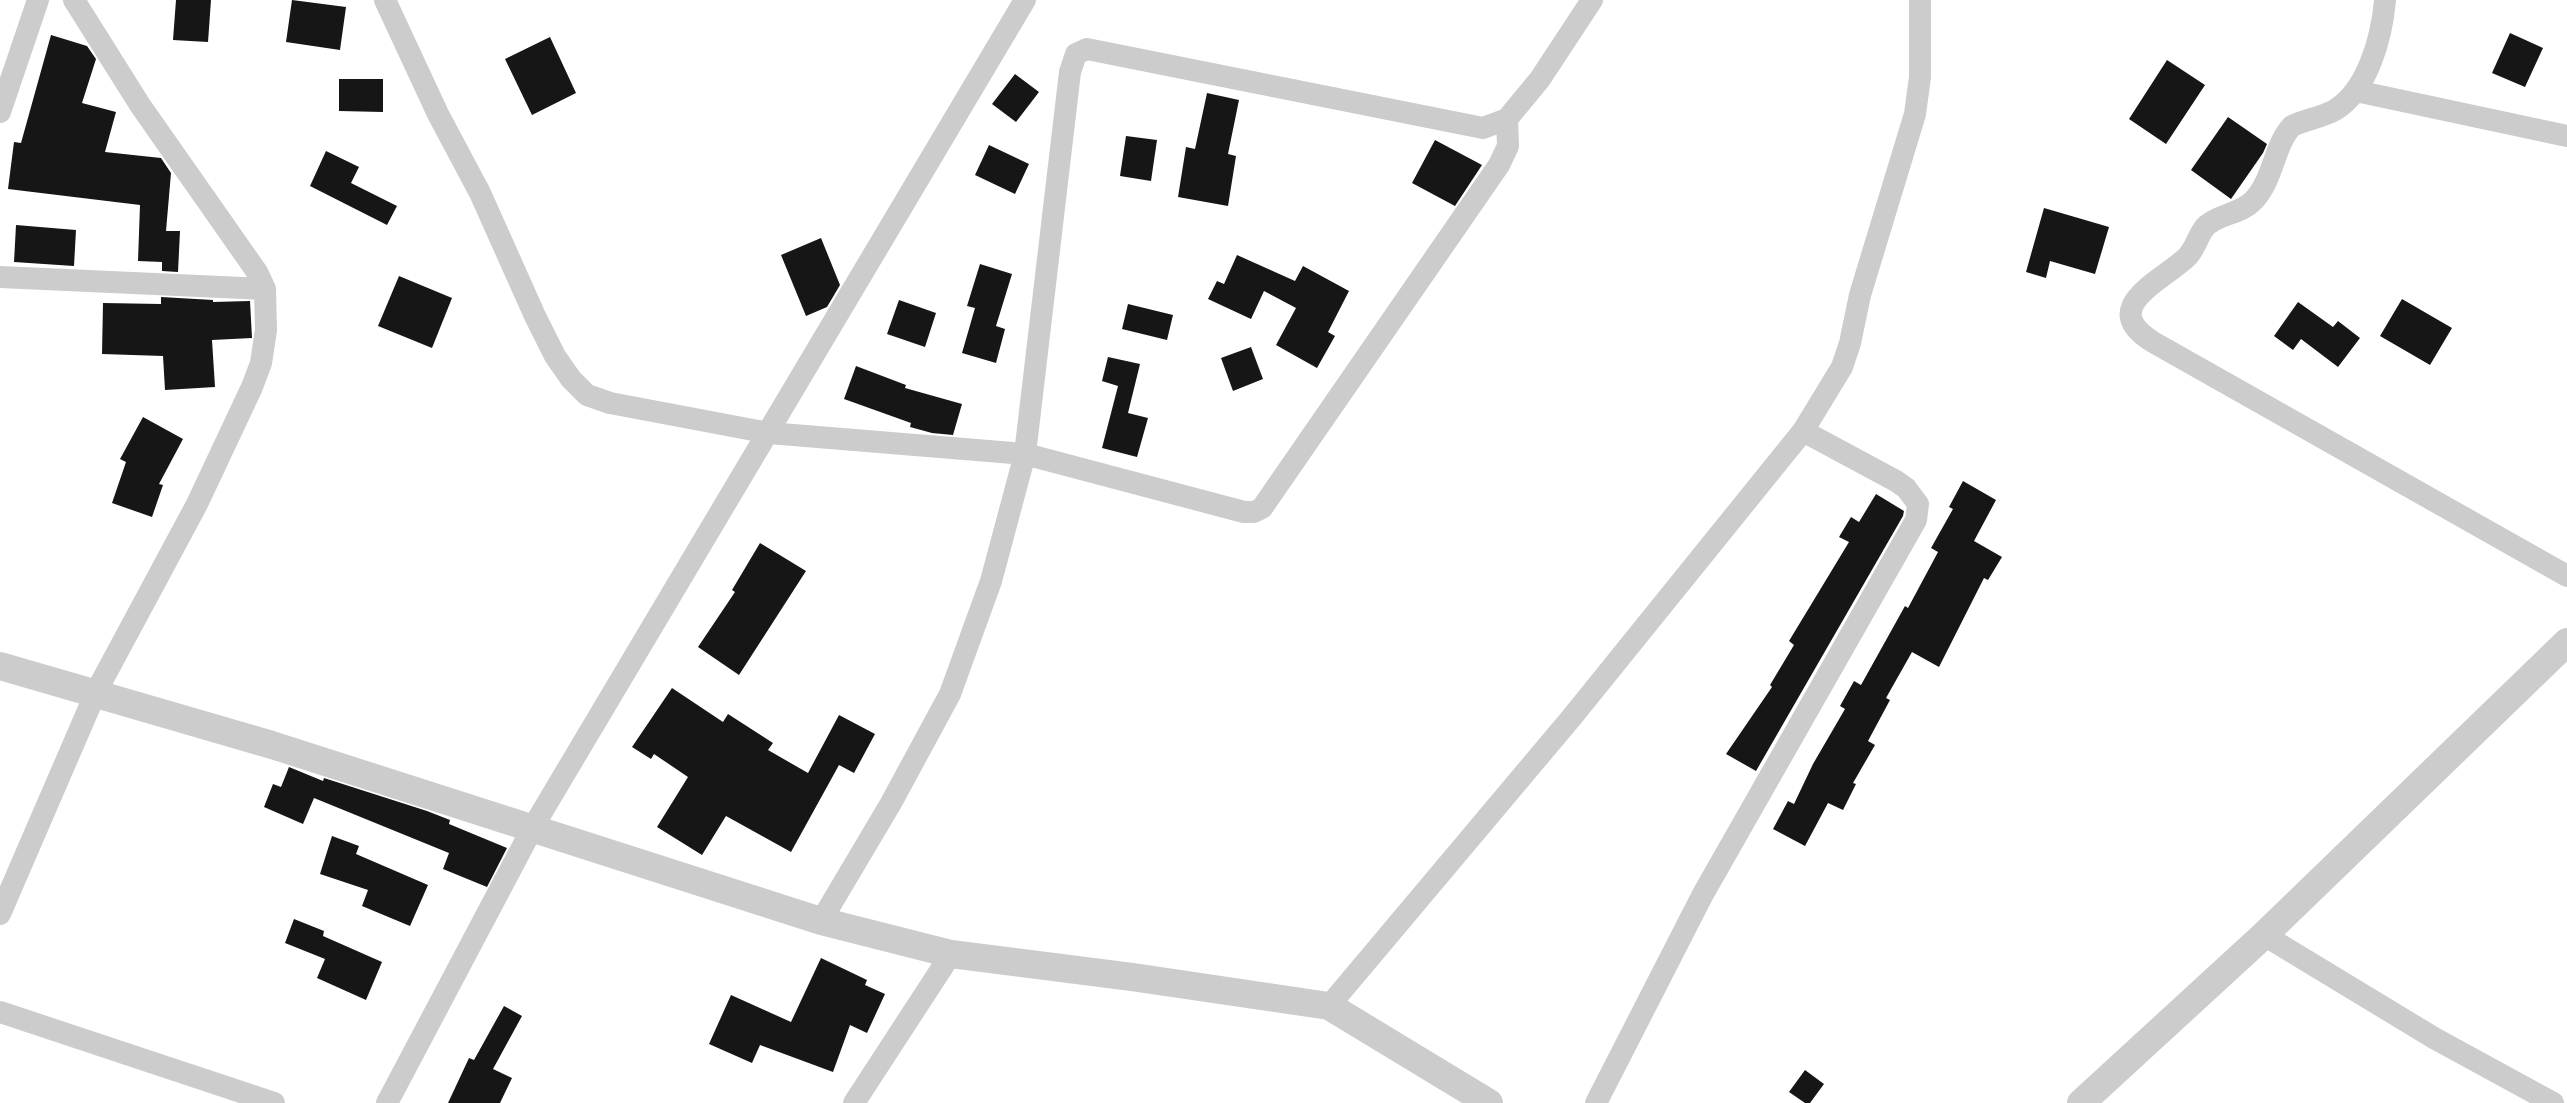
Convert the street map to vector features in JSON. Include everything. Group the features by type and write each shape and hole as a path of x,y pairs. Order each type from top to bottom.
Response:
{"street":[{"path":"0,112 38,0"},
{"path":"0,914 96,692 197,504 252,387 261,363 265,339 265,289 257,272 140,105 74,0"},
{"path":"385,0 438,114 480,193 555,356 571,379 586,395 610,403 769,432 1025,454 1244,512 1254,512 1262,508 1499,164 1508,146 1507,119"},
{"path":"387,1103 533,827 1025,0"},
{"path":"821,921 891,803 950,694 991,581 1025,454 1070,72 1076,54 1080,50 1086,50 1478,128 1495,125 1507,119 1540,79 1592,0"},
{"path":"1329,1006 1572,717 1803,432 1844,361 1860,295 1915,114 1920,76 1920,0"},
{"path":"2385,0 2380,36 2356,91 2336,109 2319,118 2292,126 2281,143 2272,171 2256,198 2239,211 2223,216 2206,225 2190,253 2137,297 2130,309 2133,326 2139,334 2567,576"},
{"path":"2356,91 2567,136"},
{"path":"0,277 265,289"},
{"path":"1596,1103 1703,894 1916,520 1918,504 1906,488 1803,432"},
{"path":"2081,1103 2264,935 2567,642"},
{"path":"0,666 96,692 533,827 657,870 821,921 951,954 1132,977 1329,1006 1488,1103"},
{"path":"2264,935 2434,1038 2553,1103"},
{"path":"854,1103 951,954"},
{"path":"0,1012 274,1103"}],"building":[{"path":"176,0 211,0 208,42 173,40"},
{"path":"292,0 346,7 340,50 286,42"},
{"path":"2510,33 2543,48 2525,87 2492,73"},
{"path":"51,35 87,46 96,59 82,103 116,112 105,152 161,158 171,173 166,231 180,231 178,272 162,271 162,262 138,261 140,205 8,189 14,142 21,143"},
{"path":"550,37 576,93 532,115 505,59"},
{"path":"2167,60 2205,85 2166,144 2129,119"},
{"path":"1015,74 1039,92 1016,122 992,104"},
{"path":"339,79 383,79 383,112 339,111"},
{"path":"1207,93 1239,100 1228,154 1236,156 1228,206 1178,197 1186,147 1195,149"},
{"path":"2228,117 2267,144 2263,153 2231,199 2191,170"},
{"path":"1126,136 1157,140 1151,181 1120,176"},
{"path":"1435,140 1482,165 1455,206 1412,183"},
{"path":"989,145 1029,164 1015,194 975,175"},
{"path":"326,151 359,167 351,183 397,206 387,225 310,186"},
{"path":"2044,208 2109,227 2095,274 2050,261 2046,278 2026,272"},
{"path":"16,225 76,230 74,266 14,262"},
{"path":"821,238 840,285 827,307 806,316 781,255"},
{"path":"1237,255 1295,281 1303,266 1349,291 1328,332 1335,336 1317,368 1276,345 1296,308 1264,291 1251,319 1208,299 1217,281 1224,284"},
{"path":"980,264 1012,274 996,326 1005,329 996,363 962,353 975,308 967,306"},
{"path":"399,276 452,298 432,348 378,326"},
{"path":"161,297 213,300 213,302 250,301 252,338 212,340 215,387 165,390 163,356 102,354 103,303 161,304"},
{"path":"2402,299 2452,328 2430,365 2380,336"},
{"path":"899,300 936,313 925,347 887,334"},
{"path":"2298,302 2333,327 2338,321 2360,338 2338,367 2301,339 2293,350 2274,336"},
{"path":"1128,304 1173,315 1167,340 1122,329"},
{"path":"1251,347 1263,379 1233,391 1221,358"},
{"path":"1108,357 1140,364 1128,413 1148,418 1137,457 1102,448 1118,386 1102,381"},
{"path":"856,366 906,385 905,388 962,404 953,435 932,433 910,427 911,423 844,399"},
{"path":"143,417 183,439 159,484 163,485 152,517 112,503 126,462 120,459"},
{"path":"1963,481 1996,500 1974,541 2002,557 1988,580 1984,578 1939,667 1912,652 1886,698 1890,700 1868,741 1875,745 1853,783 1856,784 1843,810 1828,803 1805,846 1773,829 1788,801 1794,804 1813,764 1845,709 1840,706 1854,681 1861,685 1905,606 1908,608 1938,552 1931,548 1953,509 1949,507"},
{"path":"1876,494 1904,511 1903,516 1756,771 1726,754 1772,687 1770,685 1794,645 1789,641 1849,542 1839,537 1851,517 1859,522"},
{"path":"760,543 806,571 739,675 698,647 735,592 732,590"},
{"path":"672,688 723,722 728,714 773,743 768,750 808,773 839,715 875,734 854,773 839,765 791,852 726,816 702,855 657,827 688,777 654,754 651,759 632,747"},
{"path":"289,767 323,781 324,778 427,811 450,820 449,824 507,848 487,887 443,869 449,853 314,798 303,824 264,807 273,784 281,787"},
{"path":"332,836 359,846 356,854 428,885 410,926 362,906 368,890 320,874"},
{"path":"294,919 324,931 323,936 382,962 366,1000 317,978 325,959 285,943"},
{"path":"821,958 867,980 865,985 885,994 867,1033 850,1025 833,1072 760,1045 752,1063 709,1044 731,995 791,1022"},
{"path":"504,1006 522,1016 493,1069 512,1078 500,1103 448,1103 469,1058 474,1060"},
{"path":"1805,1070 1824,1084 1810,1103 1805,1103 1789,1092"}]}
